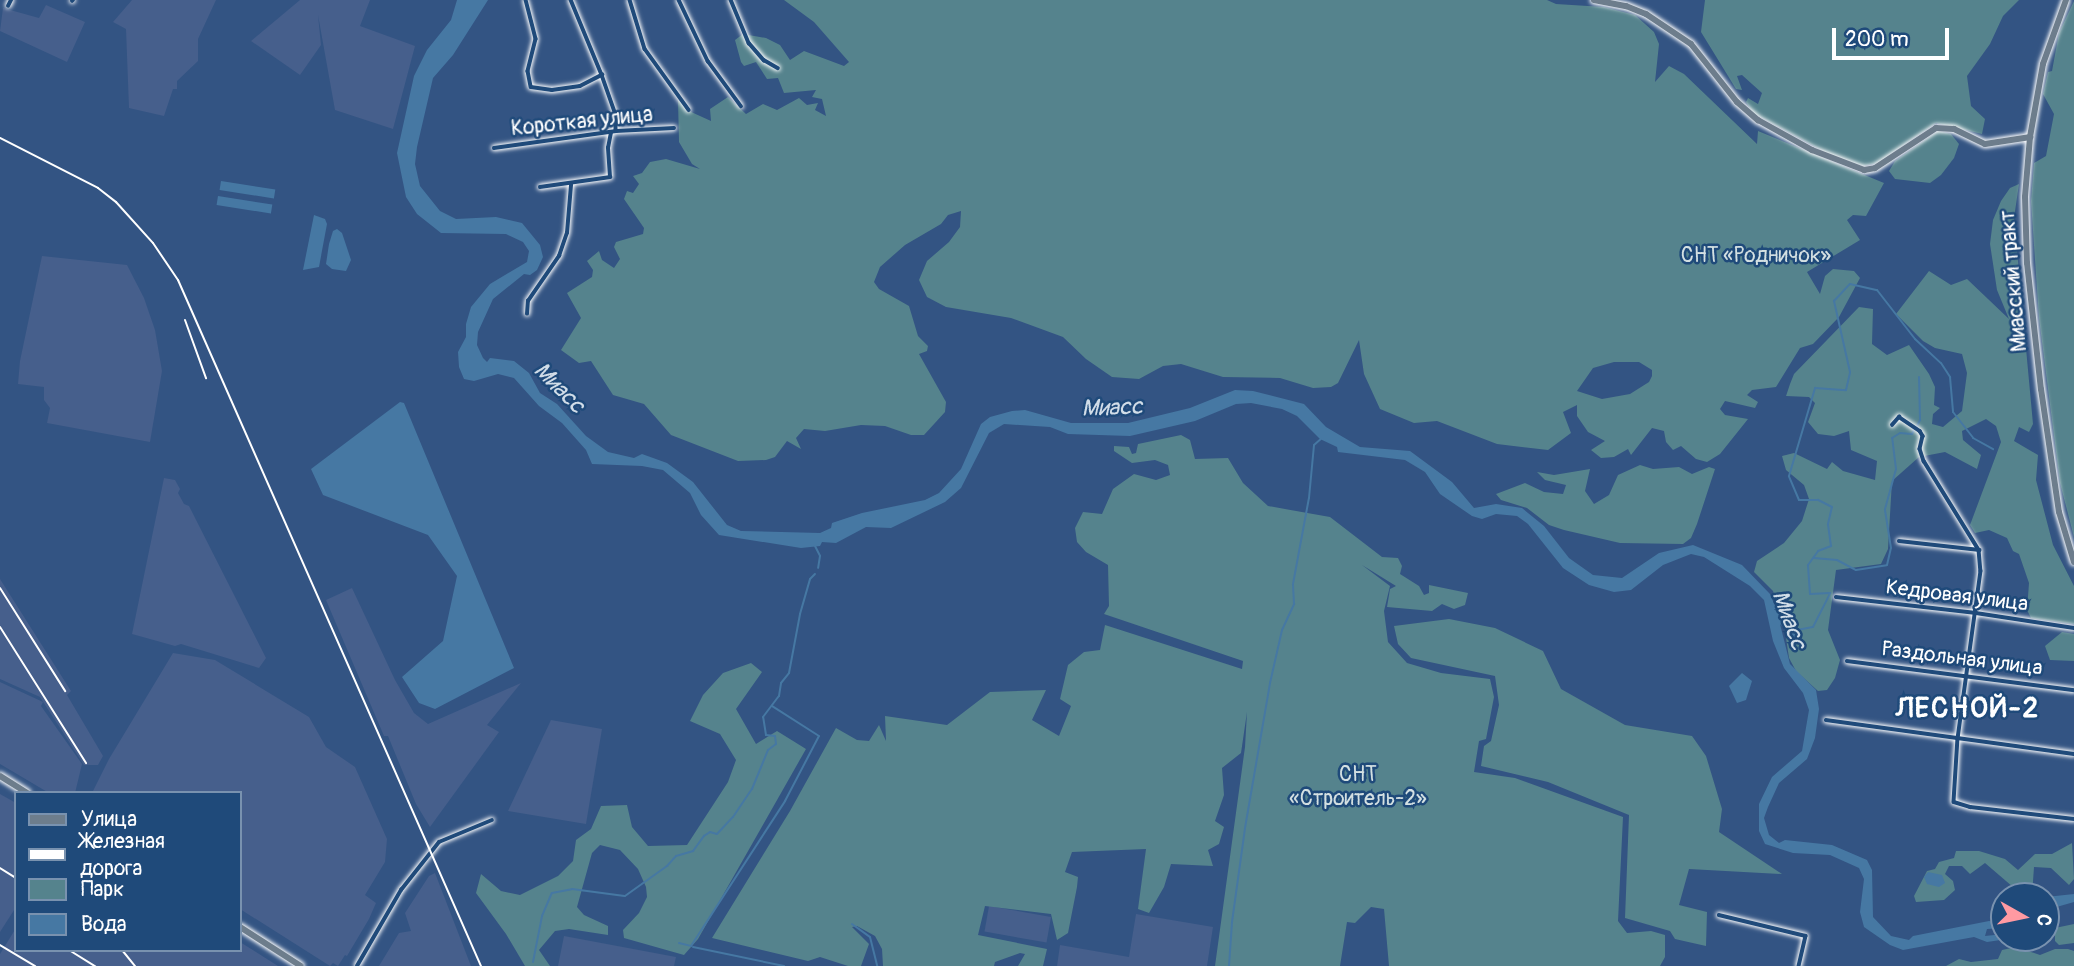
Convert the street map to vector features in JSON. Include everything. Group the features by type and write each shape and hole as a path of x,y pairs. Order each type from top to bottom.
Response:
{"main road":[{"path":"1594,0 1626,6 1646,14 1690,44 1737,102 1758,120 1812,150 1864,170 1875,168 1936,128 1954,129 1985,144 2030,137"},
{"name":"Миасский тракт","path":"2066,0 2043,64 2030,137 2025,197 2027,263 2059,512 2074,562"},
{"path":"0,776 24,791"},
{"path":"242,929 301,966"}],"street":[{"path":"8,6 11,0"},
{"path":"526,0 536,39 528,71 531,87 552,90 580,86 602,75"},
{"path":"571,0 602,75 616,116 616,131"},
{"path":"630,0 645,49 690,110"},
{"path":"679,0 708,61 741,106"},
{"path":"732,0 746,37 764,60 778,68"},
{"name":"Короткая улица","path":"494,148 616,131 674,128"},
{"path":"540,187 571,185 610,177 608,148 611,133"},
{"path":"527,314 528,301 559,256 567,233 571,185"},
{"path":"1892,425 1899,417 1920,431 1923,436 1920,449 1924,461 1979,550 1981,571 1958,738 1954,802 1970,807 2074,819"},
{"path":"1899,541 1979,550"},
{"name":"Кедровая улица","path":"1836,597 1976,613 2074,628"},
{"name":"Раздольная улица","path":"1847,661 2074,690"},
{"path":"1826,720 2074,754"},
{"path":"357,966 401,890 439,842 492,820"},
{"path":"1719,915 1806,936 1799,966"}],"shaded area":[{"path":"132,0 216,0 198,39 198,61 177,81 177,89 173,89 164,116 129,108 126,29 113,22"},
{"path":"300,0 370,0 360,26 415,46 393,129 335,110 318,15 321,45 300,75 251,41"},
{"path":"46,5 85,22 67,62 0,31 3,8 39,18"},
{"path":"42,256 127,265 144,298 155,330 162,371 150,442 47,423 50,408 44,400 44,387 18,384 20,361"},
{"path":"164,478 175,480 180,489 178,493 184,504 189,506 266,658 259,668 181,644 175,646 132,634"},
{"path":"0,579 71,691 67,695 103,756 98,765 84,765 40,697 0,679"},
{"path":"352,588 395,680 414,713 428,724 521,683 487,725 499,732 430,827 416,804 388,736 384,736 326,600"},
{"path":"173,653 215,660 309,717 326,747 355,767 387,839 385,862 365,895 376,903 347,956 345,955 338,966 333,963 330,966 242,910 242,791 93,791 109,759"},
{"path":"0,682 43,702 41,706 82,764 75,791 46,791 0,764"},
{"path":"551,720 602,729 586,824 508,811"},
{"path":"0,794 14,802 14,910 0,932"},
{"path":"435,873 471,966 379,966 399,933 411,931 405,913 429,876"},
{"path":"989,906 1051,917 1047,943 984,932"},
{"path":"1136,914 1213,927 1207,966 1057,966 1060,945 1129,957"},
{"path":"14,931 14,952 242,952 242,943 278,966 0,966 0,954"},
{"path":"564,936 676,957 674,966 558,966"}],"green space":[{"name":"СНТ «Родничок»","path":"784,0 1547,0 1556,4 1604,7 1635,15 1654,32 1659,44 1655,82 1669,66 1684,74 1757,144 1758,131 1884,183 1866,216 1853,215 1847,220 1860,240 1807,272 1820,294 1825,276 1833,269 1854,271 1860,278 1839,317 1813,344 1800,348 1776,387 1752,390 1747,395 1758,402 1755,408 1725,401 1720,409 1725,415 1748,419 1720,454 1707,462 1696,459 1681,446 1673,450 1666,442 1664,431 1652,428 1631,455 1628,449 1614,457 1601,458 1591,450 1605,441 1588,432 1577,416 1577,405 1563,412 1571,433 1548,450 1497,444 1437,421 1414,423 1380,409 1364,374 1359,340 1338,383 1331,387 1313,388 1280,378 1223,377 1181,364 1163,366 1139,379 1112,377 1086,359 1063,337 1011,318 946,307 927,297 919,280 927,261 949,242 960,227 961,211 948,215 941,224 905,245 880,267 874,282 879,289 909,306 918,336 928,346 927,351 919,354 946,402 945,412 924,435 911,435 885,426 861,425 825,431 804,429 796,438 801,449 787,441 775,457 738,461 671,435 644,404 613,395 591,361 579,363 561,350 581,318 567,293 592,277 593,270 587,261 599,251 602,260 614,268 620,259 614,247 616,242 643,234 644,228 624,199 627,191 633,193 639,184 633,176 642,173 650,162 666,159 700,169 692,164 679,142 678,100 689,111 711,121 710,109 728,97 746,114 763,104 777,110 799,98 807,105 818,103 815,110 826,116 822,99 812,97 816,90 784,93 778,78 767,79 756,62 744,66 735,40 743,34 766,38 780,45 790,60 804,51 844,66 849,62 814,22","holes":["1614,362 1639,362 1652,370 1652,376 1649,382 1630,394 1602,399 1577,391 1593,368"]},
{"path":"1705,0 2019,0 2003,16 1990,44 1967,76 1971,106 1985,119 1982,134 1936,123 1877,163 1863,166 1825,152 1753,113 1746,102 1748,98 1758,104 1762,93 1742,75 1737,76 1742,90 1736,89 1701,32"},
{"path":"2074,1 2074,537 2060,483 2039,318 2031,201 2034,163 2046,156 2054,114 2043,94 2048,72 2052,71 2059,33"},
{"path":"1938,131 1951,134 1959,144 1954,158 1941,175 1930,183 1895,179 1889,171 1895,161"},
{"path":"2019,184 2014,218 2033,424 2029,432 2019,427 2014,441 2038,455 2036,480 2053,545 2074,586 2074,624 2031,618 2027,610 2029,583 2019,554 2013,551 2007,538 1989,530 1975,533 1970,525 2001,442 1996,426 1986,419 1962,431 1963,440 1981,455 1977,469 1945,452 1919,457 1892,481 1888,549 1881,564 1836,570 1828,630 1840,660 1835,678 1827,690 1818,691 1796,671 1789,658 1784,624 1773,591 1754,572 1757,561 1784,543 1802,521 1809,499 1804,485 1786,470 1782,456 1794,453 1827,469 1832,462 1843,471 1875,480 1877,461 1851,450 1849,431 1834,436 1818,434 1808,422 1815,403 1809,397 1786,396 1790,384 1794,374 1859,307 1873,309 1872,344 1887,355 1909,345 1929,374 1935,387 1934,405 1940,408 1933,414 1932,424 1943,427 1962,411 1967,373 1962,354 1935,348 1923,341 1896,314 1929,271 1951,285 1967,279 2009,319 1997,290 1990,244 1993,220 2001,201 2010,188"},
{"name":"СНТ «Строитель-2»","path":"1181,435 1190,440 1195,459 1228,458 1243,483 1268,506 1330,517 1382,557 1398,558 1402,566 1400,574 1419,586 1424,595 1429,593 1429,585 1468,593 1465,605 1454,609 1442,604 1432,611 1387,607 1390,589 1396,586 1362,565 1390,586 1384,611 1388,642 1407,663 1441,673 1490,679 1494,697 1486,739 1479,741 1474,772 1515,778 1623,817 1618,921 1627,933 1651,931 1665,935 1665,957 1660,966 1389,966 1384,909 1371,907 1355,923 1347,922 1340,966 1215,966 1245,747 1247,712 1241,753 1222,768 1224,795 1215,821 1224,827 1219,844 1208,850 1213,866 1171,864 1164,887 1149,913 1138,909 1146,849 1072,852 1065,872 1078,877 1077,887 1068,933 1057,940 1051,914 985,906 978,935 1047,949 1043,966 1018,966 1025,954 1020,953 995,962 994,966 883,966 882,949 875,936 857,926 852,927 869,944 861,966 848,966 820,957 808,961 712,938 790,811 836,728 857,740 869,741 879,725 886,741 885,716 947,725 990,692 1046,690 1032,720 1059,736 1071,706 1060,699 1068,665 1084,652 1100,650 1105,625 1242,669 1243,661 1104,614 1109,606 1108,565 1086,552 1077,542 1075,528 1083,512 1102,514 1113,489 1134,474 1156,480 1170,475 1168,465 1155,460 1132,463 1114,451 1114,446 1129,447 1132,454 1136,453 1138,444"},
{"path":"1640,465 1653,469 1679,467 1692,474 1709,467 1715,469 1697,524 1691,538 1683,544 1620,543 1564,530 1549,525 1527,508 1501,500 1496,494 1525,483 1544,492 1563,494 1566,485 1545,480 1537,472 1554,475 1590,469 1585,491 1594,504 1609,495 1618,475"},
{"path":"1449,619 1495,628 1543,651 1561,689 1625,725 1692,736 1706,756 1722,809 1719,832 1782,874 1689,869 1679,905 1707,912 1706,946 1675,939 1670,931 1625,918 1629,815 1548,782 1481,766 1484,746 1491,741 1499,705 1495,676 1411,658 1398,644 1394,626"},
{"path":"2062,632 2074,634 2074,661 2050,660 2045,646"},
{"path":"751,663 762,672 736,709 756,744 777,731 806,749 698,939 684,955 624,938 623,930 639,913 647,897 646,887 638,869 620,850 600,845 592,853 577,907 584,915 608,926 608,935 569,929 555,931 539,950 550,966 525,966 476,893 481,874 501,891 520,895 558,876 573,861 576,840 591,829 601,806 627,805 632,827 648,846 687,845 728,782 736,760 720,734 690,721 703,695 723,673"},
{"path":"2072,843 2074,879 2069,885 2051,868 2034,867 2033,882 2007,882 1985,863 1970,874 1962,866 1949,866 1945,874 1953,881 1955,890 1944,900 1916,902 1914,896 1927,871 1935,869 1939,862 1954,858 1956,851 1979,851 2005,859 2018,870 2035,854 2052,854"},
{"path":"2074,924 2074,943 2060,945 2060,927"},
{"path":"2060,949 2074,951 2074,966 1946,966 1959,959 1971,962 1998,959 2001,952 2031,952 2040,955 2060,952"}],"water":[{"name":"Миасс","path":"457,0 488,0 453,55 433,78 417,147 415,164 420,186 440,211 456,219 496,217 522,223 540,245 543,257 537,270 530,275 524,274 493,299 478,332 477,345 483,358 487,362 490,358 514,361 529,373 540,393 557,404 586,436 608,452 634,458 642,454 667,463 693,482 727,525 741,531 820,533 831,528 832,523 862,513 925,500 939,493 961,469 981,424 990,417 1012,411 1025,410 1071,423 1128,423 1190,408 1235,390 1253,391 1304,404 1326,427 1360,447 1410,451 1452,482 1474,508 1496,504 1522,508 1544,526 1569,558 1593,575 1622,578 1659,553 1693,545 1742,565 1770,594 1781,620 1789,622 1805,643 1799,644 1780,624 1790,664 1816,690 1819,709 1815,738 1807,759 1779,783 1768,807 1764,818 1769,835 1779,843 1785,840 1832,845 1867,860 1872,870 1873,917 1891,936 1909,940 1913,936 1989,921 1990,929 1987,929 1985,936 1990,935 1990,942 1974,937 1903,950 1890,945 1864,927 1860,912 1864,879 1859,868 1830,855 1793,853 1765,844 1759,831 1759,804 1772,777 1802,751 1809,710 1803,693 1784,668 1773,641 1764,600 1750,586 1704,557 1691,554 1663,565 1631,590 1614,592 1589,585 1563,568 1528,524 1517,516 1496,514 1482,519 1472,516 1440,494 1425,472 1405,460 1338,452 1337,447 1320,439 1297,416 1282,409 1251,403 1236,404 1195,421 1130,436 1068,434 1050,427 1004,424 989,433 961,488 945,502 891,528 866,527 836,543 822,542 820,546 801,548 719,535 701,515 690,493 663,470 642,466 592,464 586,450 562,423 539,406 514,378 498,374 474,381 464,379 459,367 458,352 466,337 466,324 471,307 490,284 527,262 529,251 523,242 506,234 441,233 417,214 406,197 397,153 414,76 427,50 451,20"},
{"path":"221,181 275,190 274,198 220,190"},
{"path":"218,196 272,205 271,213 217,205"},
{"path":"314,215 325,219 327,224 319,267 303,270"},
{"path":"337,229 342,233 351,260 346,271 332,269 326,264 333,231"},
{"path":"400,402 404,403 514,668 435,709 419,703 402,677 443,641 457,576 428,535 323,495 311,469"},
{"path":"1742,673 1752,681 1746,700 1737,703 1729,686"},
{"path":"1928,872 1942,875 1945,883 1939,887 1927,884 1924,877"},
{"path":"2074,894 2074,902 2060,906 2060,896"}],"waterway":[{"path":"1797,630 1813,627 1830,593 1810,594 1808,565 1818,551 1831,546 1828,524 1832,507 1818,500 1799,500 1789,476 1815,388 1846,390 1850,372 1834,301 1850,284 1877,290 1915,339 1941,363 1950,377 1953,412 1973,438 1993,449"},
{"path":"1917,426 1920,420 1919,377"},
{"path":"1814,558 1837,560 1856,570 1887,565 1891,548 1885,509 1896,469 1892,438 1900,433 1912,434 1914,430"},
{"path":"1229,966 1245,828 1270,683 1282,630 1294,604 1293,584 1309,498 1314,445 1321,439"},
{"path":"815,546 820,556 818,568"},
{"path":"533,962 542,916 552,893 572,889 625,896 667,866 676,856 693,851 704,836 710,832 717,834 733,817 752,789 768,750 776,744 775,736 766,735 763,717 779,696 781,683 789,673 800,614 810,579 815,574"},
{"path":"679,943 691,946 785,801 819,736 772,706"},
{"path":"852,924 870,937 877,966"},
{"path":"693,947 784,966"}],"railway":[{"path":"0,138 98,188 116,202 153,243 178,280 481,966"},
{"path":"185,320 206,378"},
{"path":"0,588 65,691"},
{"path":"0,627 86,763"},
{"path":"0,868 14,877"},
{"path":"0,945 35,966"},
{"path":"72,952 95,966"},
{"path":"124,952 135,966"}],"district":[{"name":"ЛЕСНОЙ-2","path":"1968,709"}]}
